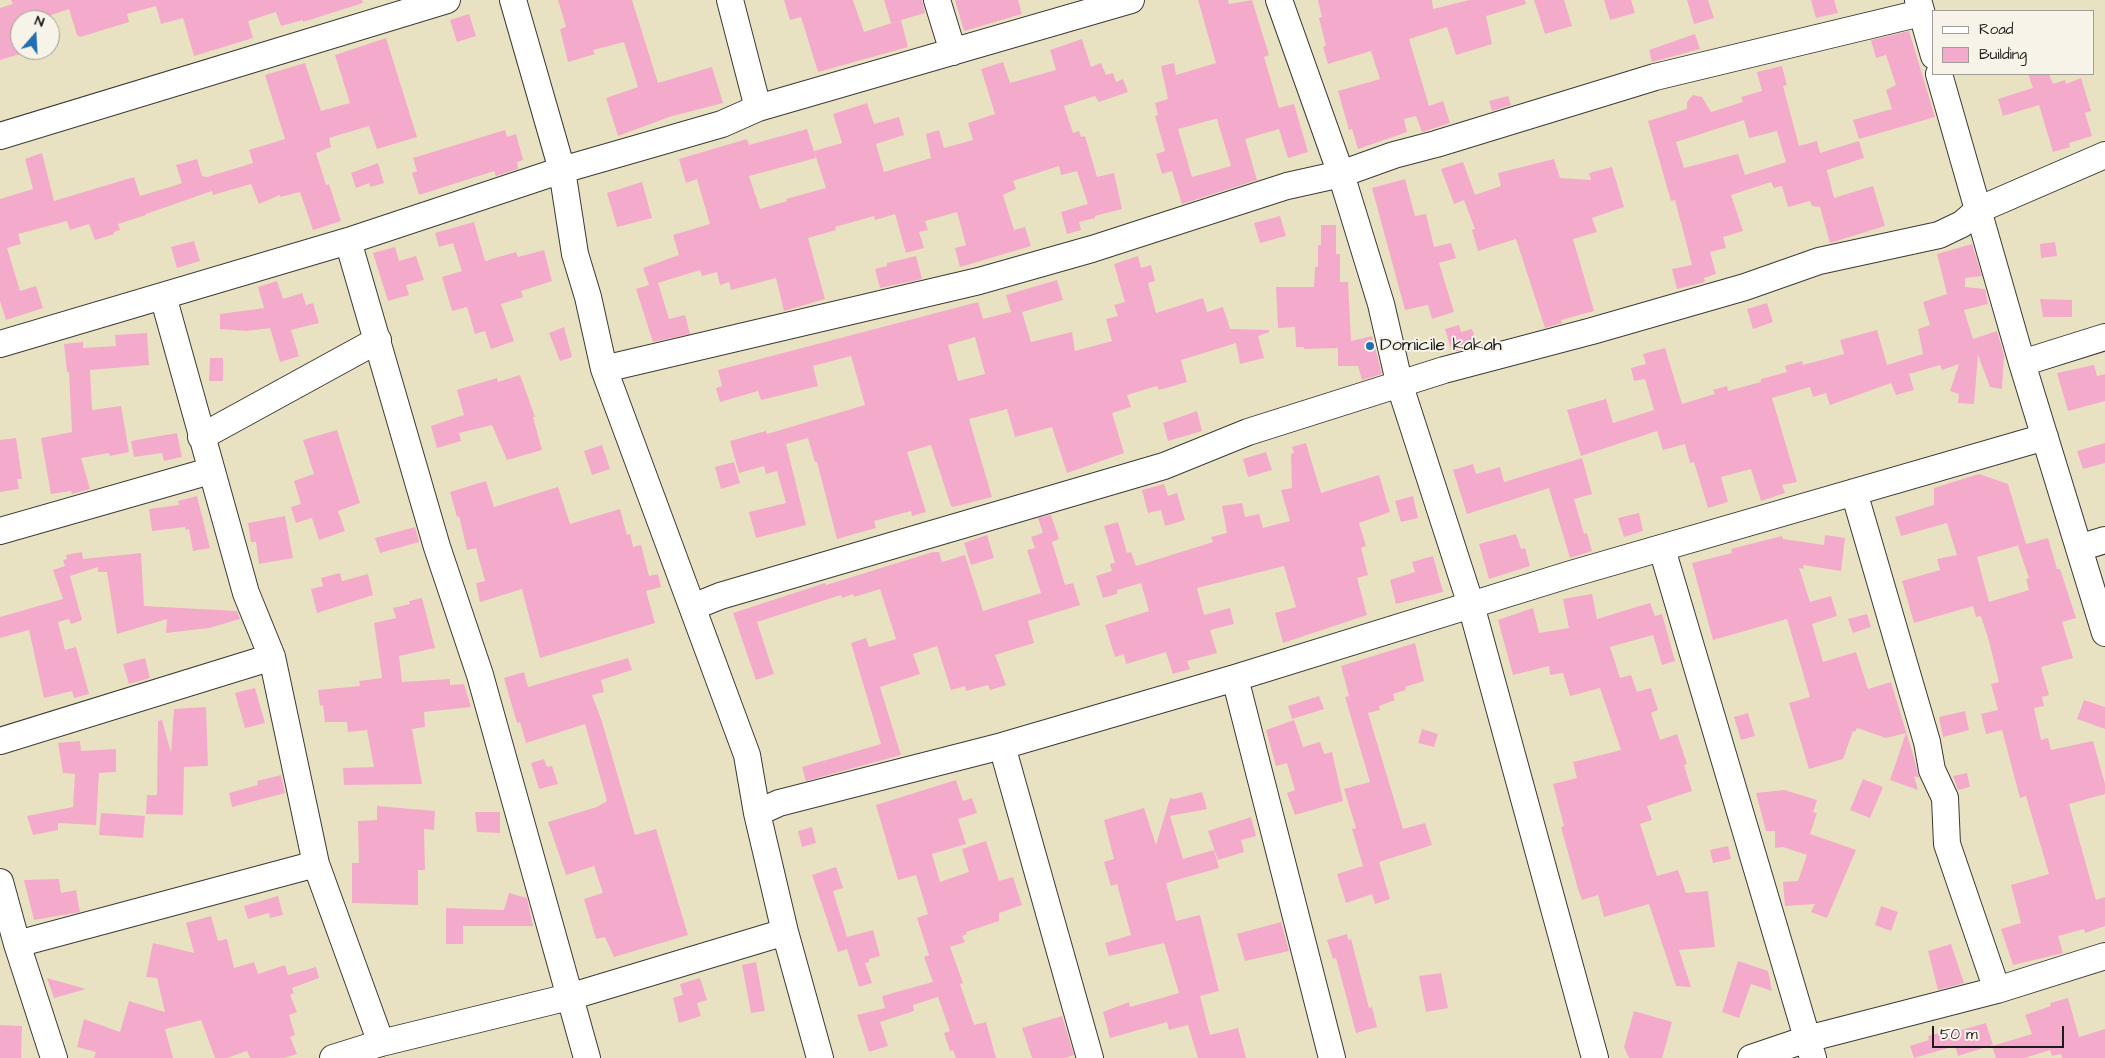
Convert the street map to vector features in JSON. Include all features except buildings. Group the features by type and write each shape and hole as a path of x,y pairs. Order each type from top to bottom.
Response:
{"street":[{"path":"0,136 447,0"},
{"path":"513,0 562,170 575,254 588,296 604,369 747,755 757,813 785,932 820,1058"},
{"path":"730,0 758,108"},
{"path":"937,0 953,52"},
{"path":"1279,0 1341,174 1381,304 1400,386 1471,605 1595,1058"},
{"path":"0,344 348,241 562,170 722,124 758,108 953,52 1114,2"},
{"path":"604,369 979,281 1092,249 1287,186 1341,174 1394,155 1655,77 1919,6 1932,49"},
{"path":"1939,75 2022,364 2105,633"},
{"path":"693,607 720,596 1164,466 1248,432 1400,386 1444,370 1592,331 1745,287 1819,261 1939,235 1962,224 1978,210 2105,155"},
{"path":"348,241 437,547 480,675 587,1058"},
{"path":"163,296 210,471 246,593 272,657 316,864 381,1043"},
{"path":"2022,364 2105,337"},
{"path":"201,437 378,340"},
{"path":"757,813 779,804 1002,746 1235,678 1471,605 2045,437"},
{"path":"0,531 210,471"},
{"path":"1854,492 1927,742 1932,770 1945,798 1947,844 1997,990"},
{"path":"2079,548 2105,540"},
{"path":"1662,549 1810,1049"},
{"path":"0,740 272,657"},
{"path":"1235,678 1332,1058"},
{"path":"1002,746 1090,1058"},
{"path":"17,944 316,864"},
{"path":"0,882 17,944 54,1058"},
{"path":"333,1058 381,1043 569,997 785,932"},
{"path":"1751,1058 1810,1049 2105,956"}],"place":[{"name":"Domicile kakah","path":"1370,346"}]}
